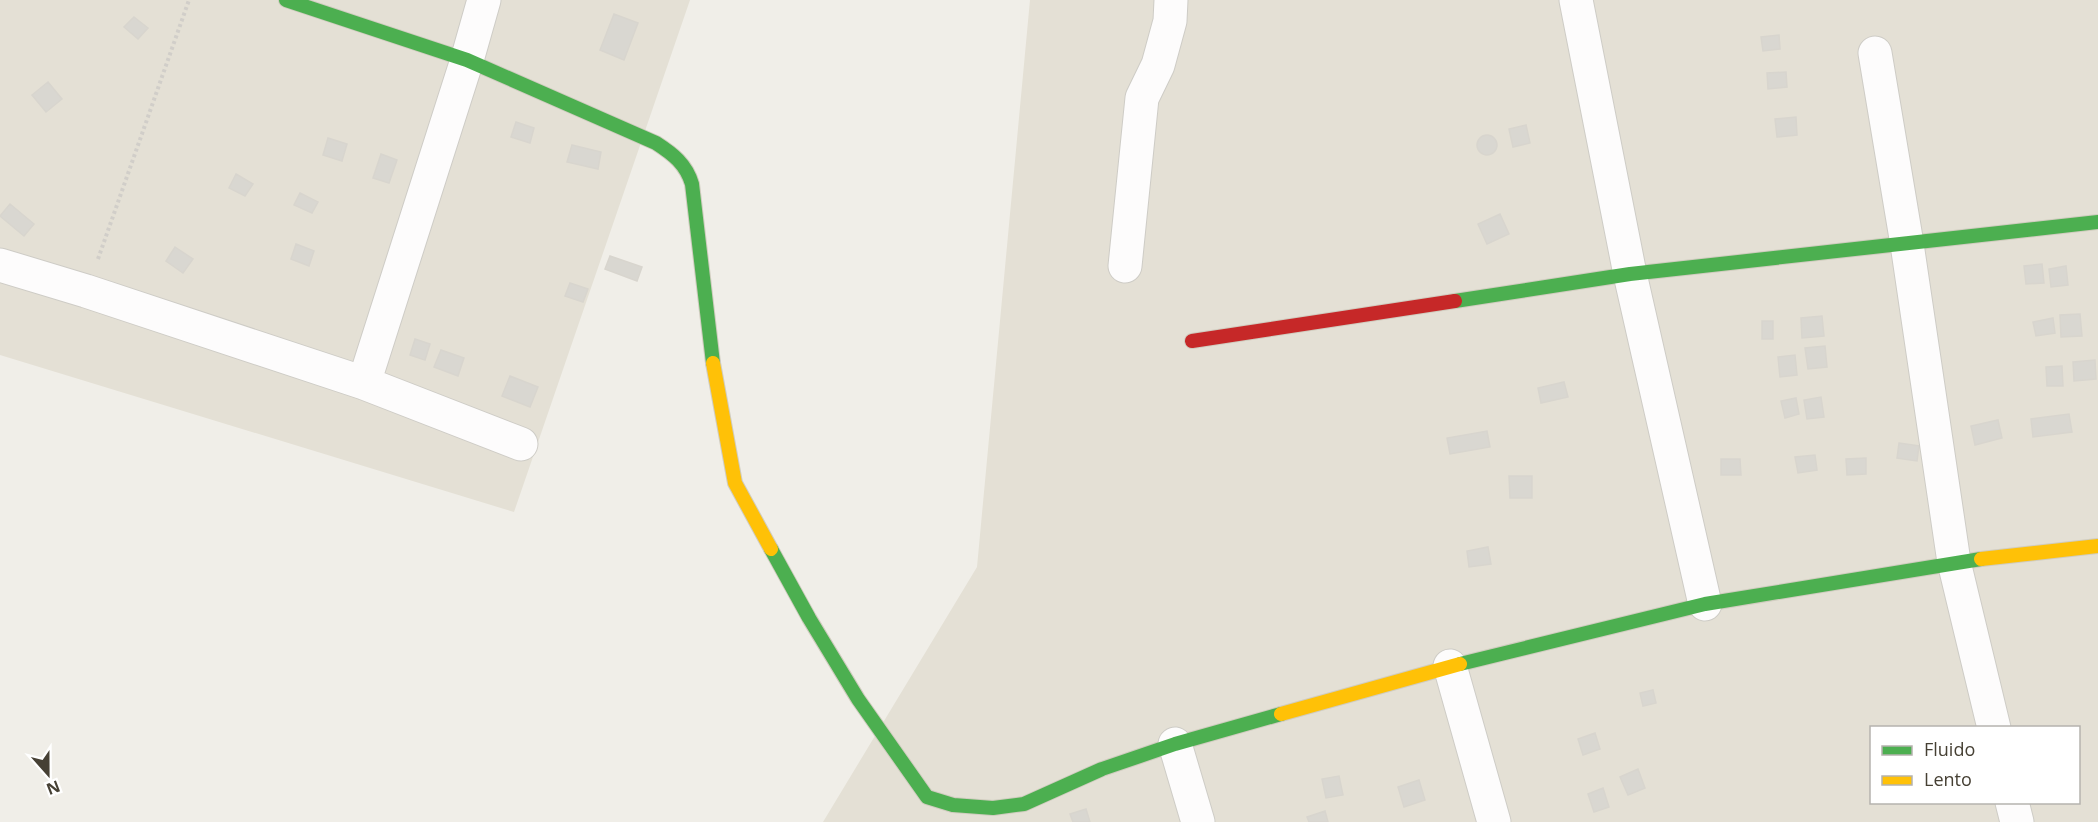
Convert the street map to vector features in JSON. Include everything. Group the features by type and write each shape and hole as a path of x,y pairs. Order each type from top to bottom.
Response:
{"street":[{"path":"286,0 467,60 656,143 682,163 691,176 695,190 694,205 709,339 735,483 809,618 858,699 927,797 953,805 993,808 1024,804 1102,769 1175,744 1450,666 1705,604 1954,562 2098,546"},
{"path":"364,383 484,0"},
{"path":"1125,266 1142,98 1158,65 1170,21 1171,0"},
{"path":"1576,0 1630,273 1705,604"},
{"path":"1875,53 1907,244 1954,562 1994,726"},
{"path":"1192,341 1630,273 2098,222"},
{"path":"0,265 364,383 520,444"},
{"path":"1450,666 1494,822"},
{"path":"1175,744 1198,822"},
{"path":"2012,804 2017,822"}],"path":[{"path":"86,291 189,0"}],"shaded area":[{"path":"0,0 690,0 514,512 0,355"},
{"path":"1030,0 2098,0 2098,822 823,822 977,567"}],"building":[{"path":"614,14 638,23 624,60 600,50"},
{"path":"134,17 148,28 138,39 124,27"},
{"path":"1779,35 1780,49 1763,51 1761,37"},
{"path":"1786,72 1787,87 1768,89 1767,73"},
{"path":"48,82 62,99 46,112 32,95"},
{"path":"1796,117 1797,135 1777,137 1775,119"},
{"path":"516,122 534,128 530,143 511,137"},
{"path":"1526,125 1530,143 1513,147 1509,129"},
{"path":"1487,135 1494,138 1497,145 1494,152 1487,155 1480,152 1477,145 1480,138"},
{"path":"328,138 347,144 342,161 323,155"},
{"path":"572,145 601,152 598,169 567,162"},
{"path":"381,154 397,160 389,183 373,178"},
{"path":"236,174 253,184 245,196 229,188"},
{"path":"300,193 318,202 312,213 294,205"},
{"path":"10,204 34,224 24,236 0,216"},
{"path":"1500,214 1509,234 1487,244 1478,224"},
{"path":"296,244 314,251 309,266 291,259"},
{"path":"175,247 193,259 183,273 166,261"},
{"path":"610,256 642,267 637,281 605,269"},
{"path":"2042,264 2044,283 2026,284 2024,266"},
{"path":"2066,266 2068,285 2051,287 2049,269"},
{"path":"570,283 588,289 583,302 565,296"},
{"path":"2080,314 2082,336 2061,337 2060,315"},
{"path":"1822,316 1824,336 1802,338 1801,318"},
{"path":"2053,318 2055,333 2036,336 2033,322"},
{"path":"1762,321 1773,321 1773,339 1762,339"},
{"path":"415,339 430,344 425,360 410,355"},
{"path":"1825,346 1827,367 1808,369 1805,348"},
{"path":"441,350 464,358 458,376 434,367"},
{"path":"1795,355 1797,375 1780,377 1778,357"},
{"path":"2095,360 2096,379 2074,381 2073,362"},
{"path":"2062,366 2063,386 2047,386 2046,367"},
{"path":"510,376 538,387 530,407 502,396"},
{"path":"1564,382 1568,397 1541,403 1538,388"},
{"path":"1821,397 1824,417 1807,419 1804,400"},
{"path":"1796,398 1799,414 1785,418 1781,401"},
{"path":"2069,414 2072,432 2033,437 2031,419"},
{"path":"1998,420 2002,438 1975,445 1971,426"},
{"path":"1487,431 1490,447 1450,454 1447,438"},
{"path":"1899,443 1919,446 1917,461 1897,458"},
{"path":"1815,455 1817,470 1798,473 1795,457"},
{"path":"1866,458 1866,474 1847,475 1846,459"},
{"path":"1721,459 1740,459 1741,475 1721,475"},
{"path":"1509,476 1532,476 1532,498 1510,498"},
{"path":"1488,547 1491,564 1469,567 1467,551"},
{"path":"1653,690 1656,703 1643,706 1640,693"},
{"path":"1595,733 1600,749 1583,755 1578,739"},
{"path":"1638,769 1645,788 1628,795 1620,777"},
{"path":"1339,776 1343,795 1326,798 1322,779"},
{"path":"1419,780 1425,800 1404,807 1398,787"},
{"path":"1603,788 1609,807 1594,812 1588,794"},
{"path":"1086,809 1090,822 1073,822 1070,814"},
{"path":"1325,811 1328,822 1309,822 1307,817"}],"traffic: fast":[{"path":"286,0 467,60 656,143 673,156 682,165 692,184 713,363"},
{"path":"1455,301 1630,274 2098,222"},
{"path":"771,549 858,699 927,797 953,805 993,808 1024,804 1102,769 1175,744 1281,714"},
{"path":"1460,664 1705,604 1981,559"}],"traffic: slow":[{"path":"713,363 735,483 771,549"},
{"path":"1981,559 2098,546"},
{"path":"1281,714 1460,664"}],"traffic: jam":[{"path":"1192,341 1455,301"}]}
